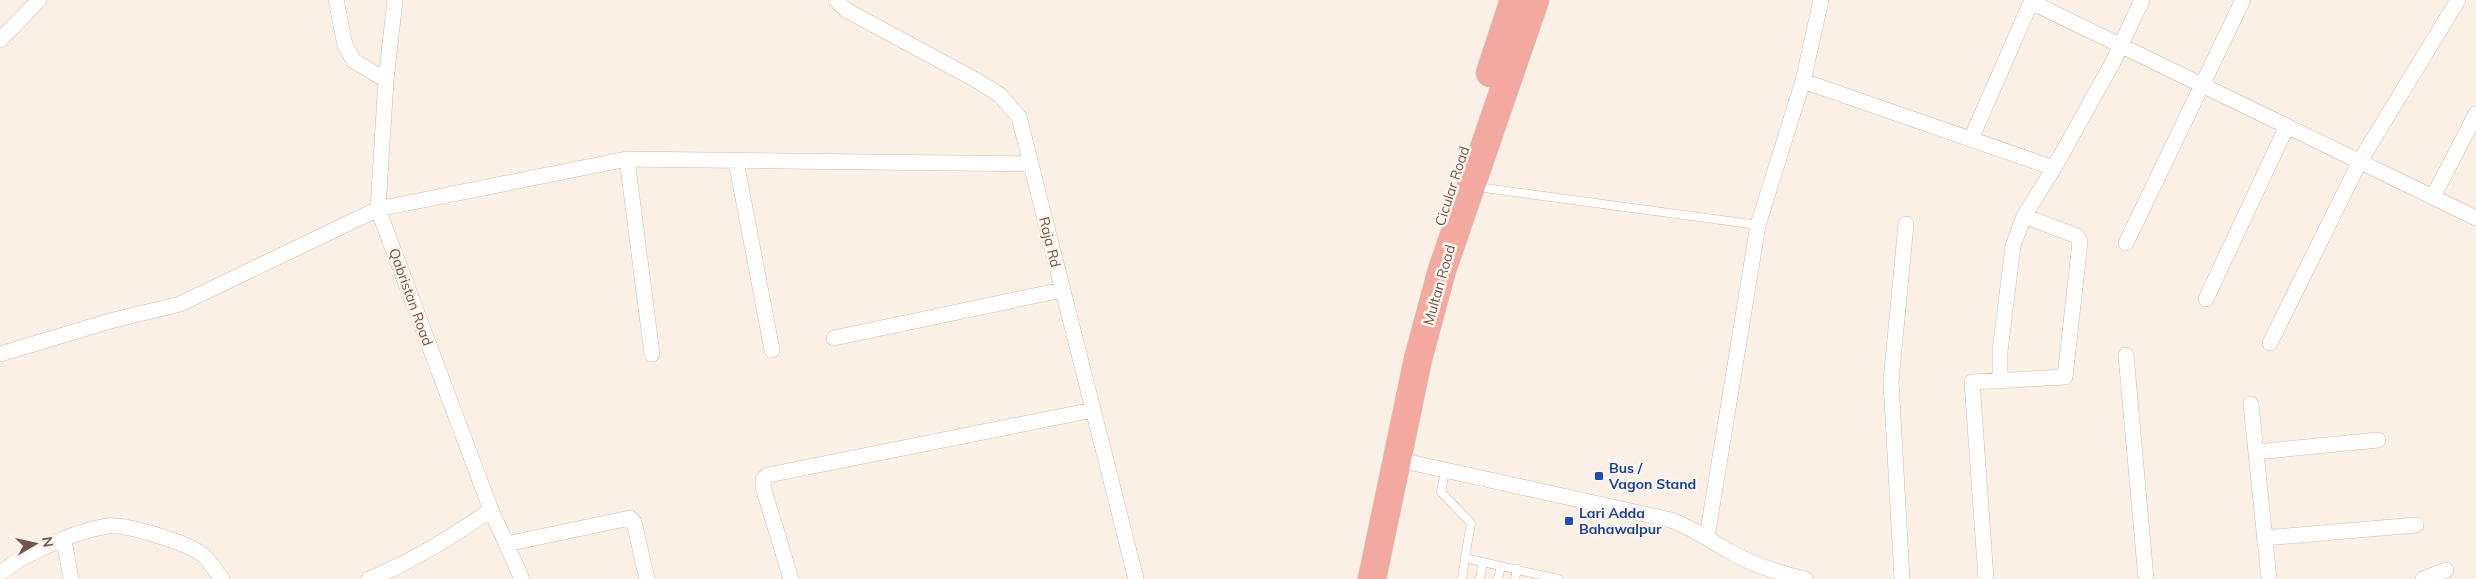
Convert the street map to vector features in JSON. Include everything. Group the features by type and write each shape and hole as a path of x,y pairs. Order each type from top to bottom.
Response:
{"highway":[{"name":"Cicular Road","path":"1355,579 1404,348 1462,183 1514,0"},
{"name":"Multan Road","path":"1372,579 1395,459 1462,183 1535,0"}],"street":[{"path":"0,40 39,0"},
{"path":"336,0 345,45 354,61 386,80"},
{"name":"Qabristan Road","path":"395,0 386,80 378,209 491,510 522,579"},
{"name":"Raja Rd","path":"836,0 853,14 976,80 1000,95 1019,117 1136,579"},
{"path":"1707,537 1758,225 1803,81 1821,0"},
{"path":"2000,381 2000,350 2013,246 2024,216 2054,168 2121,45 2142,0"},
{"path":"2126,243 2243,0"},
{"path":"2270,343 2360,161 2458,0"},
{"path":"1971,139 2032,1 2476,218"},
{"path":"1803,81 2054,168"},
{"path":"2432,197 2476,114"},
{"path":"2206,299 2287,126"},
{"path":"0,354 110,321 180,304 378,209 627,159 1030,164"},
{"path":"627,159 652,354"},
{"path":"736,161 772,350"},
{"path":"1986,579 1972,384 1975,380 2000,381 2065,378 2066,375 2080,239 2024,216"},
{"path":"1902,579 1891,381 1906,224"},
{"path":"834,338 1062,290"},
{"path":"2126,355 2146,579"},
{"path":"2251,404 2269,579"},
{"path":"791,579 763,487 763,479 768,476 1093,410"},
{"path":"2256,452 2378,440"},
{"path":"1395,459 1671,520 1694,529 1729,552 1757,564 1805,579"},
{"path":"369,579 399,566 491,510"},
{"path":"506,544 630,518 634,522 647,579"},
{"path":"2264,538 2416,524"},
{"path":"0,574 10,565 64,540 109,526 154,533 202,555 222,579"},
{"path":"64,540 70,579"},
{"path":"202,555 207,579"},
{"path":"2426,578 2446,570"}],"lane":[{"path":"1462,183 1758,225"},
{"path":"1446,471 1441,492 1471,524 1462,579"},
{"path":"1465,558 1558,579"},
{"path":"1480,579 1483,562"},
{"path":"1498,579 1501,566"},
{"path":"1515,579 1517,569"}],"place":[{"name":"Bus / Vagon Stand","path":"1599,476"},
{"name":"Lari Adda Bahawalpur","path":"1569,521"}]}
